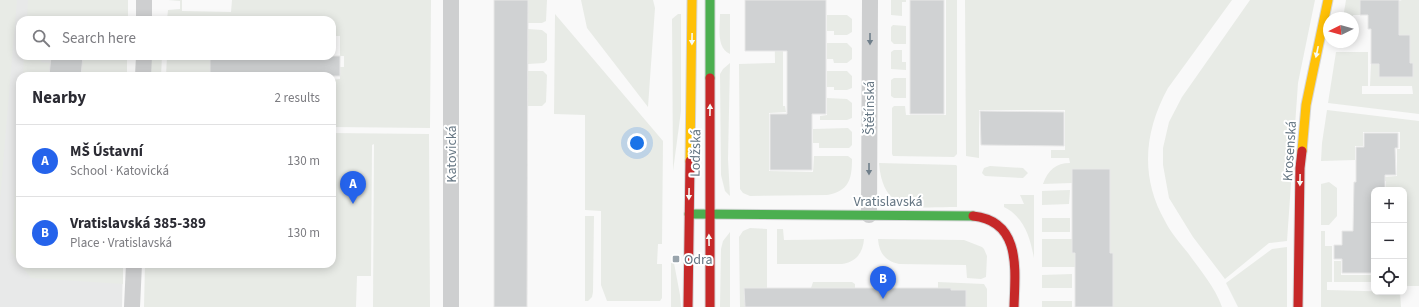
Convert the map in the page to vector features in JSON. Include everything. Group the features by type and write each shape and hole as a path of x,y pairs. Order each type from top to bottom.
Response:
{"street":[{"path":"144,0 144,16"},
{"name":"Katovická","path":"451,0 451,307"},
{"name":"Lodžská","path":"688,307 692,0"},
{"name":"Lodžská","path":"710,0 710,307"},
{"name":"Štětínská","path":"869,215 870,0"},
{"name":"Krosenská","path":"1298,307 1300,168 1306,105 1328,0"},
{"path":"143,72 144,60"},
{"name":"Vratislavská","path":"689,214 976,216 989,219 999,225 1006,233 1011,243 1014,265 1014,307"},
{"path":"132,307 134,268"}],"shaded area":[{"path":"0,0 128,0 128,16 16,16 16,60 127,60 127,72 16,72 16,268 123,268 122,307 0,307"},
{"path":"0,0 17,0 0,200"},
{"path":"28,0 128,0 128,16 27,16"},
{"path":"168,0 182,0 182,11 231,12 232,0 431,0 430,128 336,127 336,80 340,79 340,67 344,67 344,56 340,56 340,36 336,36 336,16 167,16 168,10 180,9 180,1"},
{"path":"528,0 547,0 546,21 542,23 528,23"},
{"path":"581,0 653,0 655,8 648,107 587,28"},
{"path":"774,0 783,0 783,106 785,106 786,112 769,113 769,171 813,172 814,156 848,156 852,159 850,178 845,187 834,193 827,195 750,196 743,193 740,189 739,64 775,63"},
{"path":"891,0 906,0 906,2 902,2 902,16 891,15"},
{"path":"946,0 957,0 957,154 954,157 893,156 892,108 894,106 905,106 906,115 946,115"},
{"path":"965,0 1232,0 1168,88 1154,121 1148,154 1152,188 1157,204 1165,221 1170,230 1207,279 1222,307 1113,307 1113,253 1110,253 1110,170 1073,169 1072,183 1043,184 1047,175 1053,168 1061,164 1070,163 1069,158 1051,158 1051,150 1065,150 1065,110 979,110 979,158 966,156"},
{"path":"1250,0 1315,0 1298,83 1287,241 1269,243 1225,279 1193,237 1169,198 1163,165 1163,148 1169,122 1182,97"},
{"path":"1346,0 1360,0 1360,15 1359,12 1344,12"},
{"path":"1419,0 1419,114 1328,103 1336,52 1368,52 1368,86 1362,86 1362,94 1413,94 1412,86 1370,86 1371,64 1379,64 1379,77 1413,77 1413,63 1410,63 1410,36 1396,35 1397,29 1399,28 1399,1"},
{"path":"555,14 663,141 662,244 658,244 657,264 662,264 662,298 660,301 607,301 601,285 601,211 585,210 585,115 554,114"},
{"path":"678,14 681,14 681,111 673,171 672,19"},
{"path":"720,14 730,14 730,54 723,47 721,42 719,31"},
{"path":"827,15 847,15 852,19 852,32 847,35 834,35 834,31 827,31"},
{"path":"893,25 906,26 906,44 894,44 891,41 891,27"},
{"path":"528,29 542,30 547,34 547,60 544,63 528,64"},
{"path":"827,43 847,43 852,48 852,59 847,63 834,63 833,59 827,59"},
{"path":"894,50 902,50 902,62 906,62 906,70 891,69 891,52"},
{"path":"24,60 41,60 41,62 50,63 49,72 23,72"},
{"path":"83,60 127,60 127,72 81,72"},
{"path":"148,60 162,60 161,72 147,72"},
{"path":"167,60 210,60 210,72 166,72"},
{"path":"730,63 728,159 730,196 725,191 721,175 720,74"},
{"path":"528,71 543,71 547,75 546,102 542,106 527,106"},
{"path":"827,71 847,71 852,76 852,88 847,90 834,90 834,87 827,87"},
{"path":"894,78 906,78 906,98 894,98 891,96 891,80"},
{"path":"827,98 847,99 852,103 852,118 847,120 820,120 820,116 827,115"},
{"path":"1327,110 1419,121 1419,286 1407,286 1407,187 1386,187 1386,181 1383,181 1383,177 1397,176 1397,149 1400,149 1400,132 1363,132 1363,146 1355,146 1355,160 1321,161"},
{"path":"848,128 852,132 852,145 849,148 819,148 819,143 813,143 813,129"},
{"path":"336,133 429,134 430,307 373,307 374,144 372,145 371,276 357,276 356,307 144,307 145,268 336,268"},
{"path":"879,163 956,165 957,207 916,207 895,200 887,192 882,180"},
{"path":"990,166 1023,168 1028,173 1023,178 985,176 982,173 984,168"},
{"path":"16,178 16,259 11,252"},
{"path":"1329,182 1337,188 1337,216 1329,225 1321,225 1321,184"},
{"path":"1070,190 1069,204 1042,205 1042,191"},
{"path":"1020,195 1034,195 1034,258 1025,228 1017,216 1004,207 1004,204 1024,204"},
{"path":"585,216 594,216 593,292 592,297 588,301 585,301"},
{"path":"1042,218 1070,218 1070,232 1042,232"},
{"path":"750,228 767,229 767,288 745,288 745,307 740,307 739,237 743,231"},
{"path":"777,229 783,229 784,240 864,239 862,249 858,256 847,263 777,264"},
{"path":"1321,231 1325,231 1325,246 1332,246 1332,282 1327,282 1327,290 1371,291 1371,295 1400,295 1401,307 1321,307"},
{"path":"730,232 730,307 720,307 721,249 723,241"},
{"path":"878,239 964,240 984,249 987,256 986,277 981,279 967,278 966,265 894,263 887,259 882,253"},
{"path":"1042,239 1072,239 1075,253 1075,267 1042,267"},
{"path":"1287,247 1287,307 1238,307 1226,283 1272,249"},
{"path":"1334,261 1341,261 1341,275 1371,275 1371,282 1334,282"},
{"path":"671,263 674,263 681,307 671,307"},
{"path":"23,268 123,268 123,284 31,278"},
{"path":"1072,274 1072,288 1042,288 1042,275"},
{"path":"813,282 852,282 855,284 855,288 811,288"},
{"path":"938,282 984,284 987,289 987,307 966,307 950,288 938,288"},
{"path":"1042,301 1072,301 1072,307 1042,307"}],"building":[{"path":"494,0 528,0 527,307 494,307"},
{"path":"745,0 826,0 826,114 812,114 812,170 770,170 770,114 787,114 787,51 745,51"},
{"path":"910,0 944,0 944,114 910,114"},
{"path":"1360,0 1399,0 1399,35 1410,35 1410,63 1413,63 1413,77 1379,77 1379,64 1371,64 1371,29 1368,29 1368,15 1360,15"},
{"path":"336,56 340,56 340,76 336,76 336,72 210,72 210,60 336,60"},
{"path":"51,60 83,60 81,72 49,72"},
{"path":"980,111 1064,112 1064,146 981,145"},
{"path":"1364,133 1398,133 1398,148 1395,148 1396,175 1385,175 1385,187 1371,187 1371,273 1342,273 1342,259 1334,259 1334,245 1342,245 1342,231 1353,231 1354,182 1356,182 1356,147 1364,147"},
{"path":"1072,169 1110,169 1110,253 1113,253 1113,307 1075,307 1075,253 1072,253"},
{"path":"744,288 951,288 951,290 966,290 966,307 745,307"}],"traffic: fast":[{"path":"710,0 710,78"},
{"path":"689,214 973,216"}],"traffic: slow":[{"path":"690,161 692,0"},
{"path":"1302,151 1306,105 1328,0"}],"traffic: jam":[{"path":"710,78 710,307"},
{"path":"1298,307 1300,168 1302,151"},
{"path":"688,307 690,161"},
{"path":"973,216 989,220 1000,227 1008,237 1014,264 1014,307"}],"place":[{"name":"MŠ Ústavní","path":"353,204"},
{"name":"Odra","path":"676,259"},
{"name":"Vratislavská 385-389","path":"883,299"}]}
